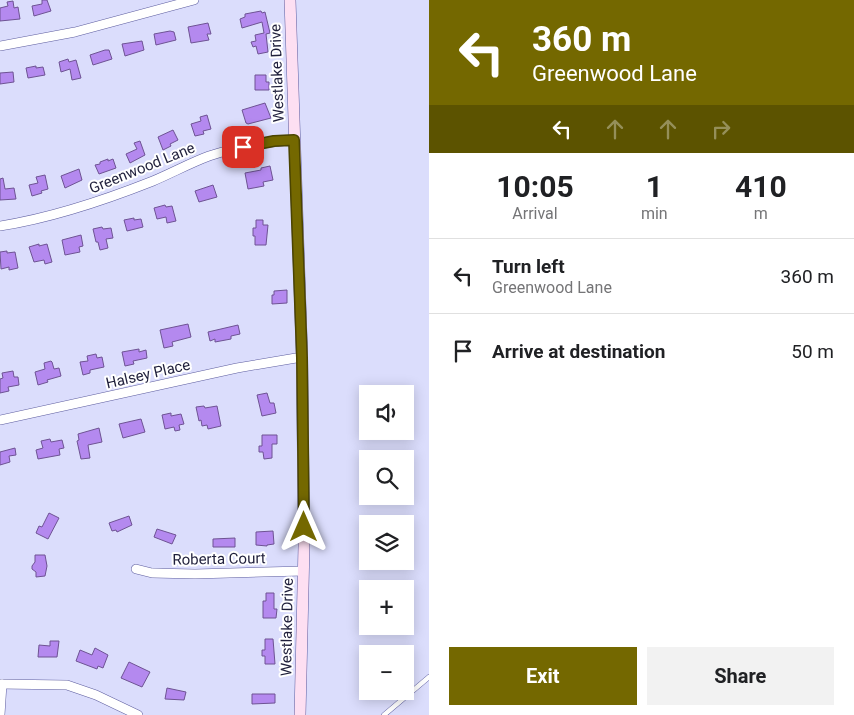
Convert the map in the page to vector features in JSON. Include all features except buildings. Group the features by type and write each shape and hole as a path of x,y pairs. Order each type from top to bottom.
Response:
{"street":[{"path":"0,46 74,32 194,0"},
{"name":"Westlake Drive","path":"290,0 302,358 303,571 300,715"},
{"name":"Greenwood Lane","path":"0,226 80,207 154,180 210,156 274,141 294,140"},
{"name":"Halsey Place","path":"0,420 237,368 302,358"},
{"name":"Roberta Court","path":"136,569 152,573 195,574 303,571"},
{"path":"0,715 1,684 67,685 96,695 138,715"}],"lane":[{"path":"384,715 429,677"}],"route":[{"path":"243,147 274,141 294,140 302,358 304,527"}]}
